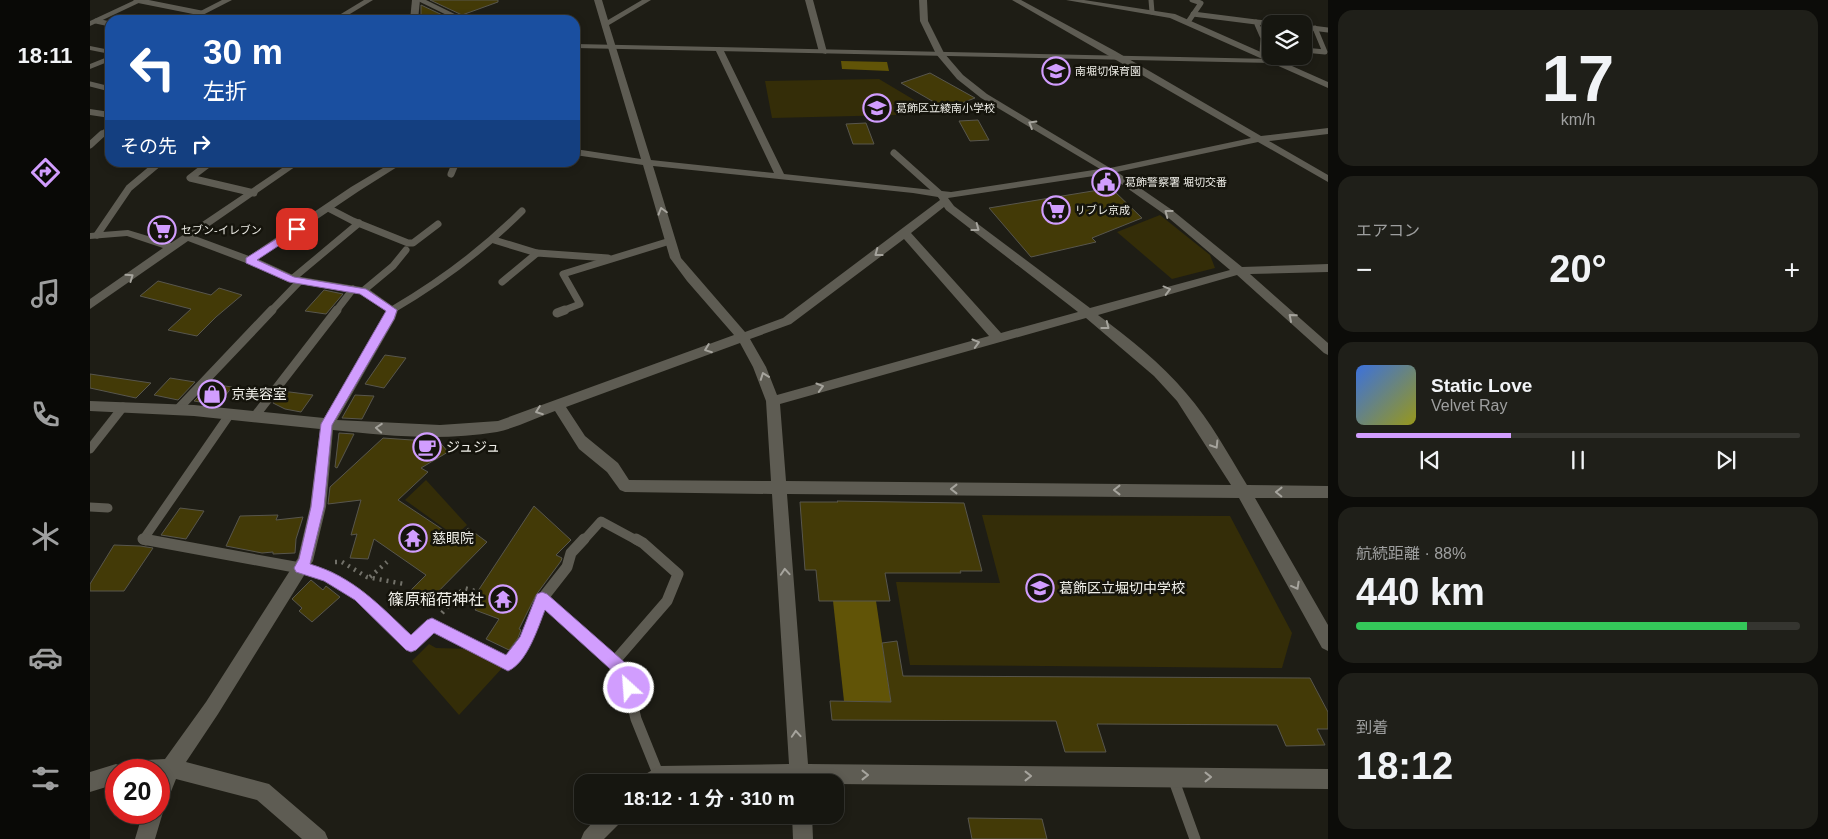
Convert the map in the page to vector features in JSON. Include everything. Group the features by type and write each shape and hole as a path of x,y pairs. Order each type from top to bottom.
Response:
{"street":[{"path":"105,15 139,0"},
{"path":"198,15 228,0"},
{"path":"343,15 369,0"},
{"path":"414,15 416,0"},
{"path":"420,0 452,15"},
{"path":"598,0 676,258 742,336 760,366 773,401 799,774"},
{"path":"606,24 647,0"},
{"path":"809,0 823,52"},
{"path":"923,0 924,21 940,54 960,77 984,96 1109,170 1168,212 1239,271 1328,350"},
{"path":"1016,0 1328,179"},
{"path":"1070,0 1172,16 1262,54"},
{"path":"92,21 105,15"},
{"path":"580,46 1262,61"},
{"path":"90,48 105,51"},
{"path":"719,49 780,176"},
{"path":"90,68 105,60"},
{"path":"1285,65 1328,85"},
{"path":"90,112 105,114"},
{"path":"942,198 1109,170 1258,139 1328,130"},
{"path":"580,153 648,163 913,190 942,198 1136,351 1182,397 1202,425 1243,491 1328,642"},
{"path":"90,305 291,167"},
{"path":"250,260 393,167"},
{"path":"90,406 123,406 230,414 402,430 478,430 499,426 786,321 937,209 942,198"},
{"path":"94,236 128,233 172,247"},
{"path":"905,233 997,337"},
{"path":"187,238 250,260 296,280 358,290 392,310 327,424 318,507 303,564 212,708 170,768 262,791 318,839"},
{"path":"773,401 1239,271 1328,268"},
{"path":"558,405 570,426 585,446 621,474 625,486 1328,492"},
{"path":"90,782 105,777"},
{"path":"844,778 1328,778"},
{"path":"145,839 149,824"},
{"path":"591,839 604,824"},
{"path":"803,824 804,839"}],"lane":[{"path":"139,0 198,15"},
{"path":"1151,0 1152,12"},
{"path":"1192,0 1201,3"},
{"path":"1188,22 1201,3 1206,0"},
{"path":"1193,14 1262,23"},
{"path":"92,21 105,23"},
{"path":"1256,22 1262,36"},
{"path":"1312,28 1328,30"},
{"path":"1312,51 1325,52 1315,28"},
{"path":"90,84 105,88"},
{"path":"90,145 105,132"},
{"path":"894,153 942,198"},
{"path":"94,236 129,188 154,167"},
{"path":"204,167 190,178 254,193"},
{"path":"451,174 454,167"},
{"path":"328,208 408,243 413,243 438,224"},
{"path":"392,310 419,295 494,240 522,211"},
{"path":"177,410 296,280 359,223"},
{"path":"494,240 537,252 612,259"},
{"path":"557,313 580,304 563,274 670,241"},
{"path":"254,416 358,290 394,266 406,250"},
{"path":"502,282 537,252"},
{"path":"90,449 123,406"},
{"path":"230,414 143,540 303,564 328,576 360,596 411,645 432,625 508,664 525,642 542,599 567,567 571,553 601,520 643,543 678,574 666,601 614,662"},
{"path":"90,507 108,508"},
{"path":"542,599 625,673 636,719 653,774"},
{"path":"1173,777 1195,839"}],"path":[{"path":"303,564 342,562 370,577 404,584"},
{"path":"370,577 387,562"},
{"path":"432,625 464,588 475,591"}],"shaded area":[{"path":"841,61 887,62 889,71 842,69"},
{"path":"879,79 921,104 893,105 897,115 772,118 765,81"},
{"path":"1160,215 1210,255 1215,268 1172,279 1117,232"},
{"path":"426,480 467,525 455,536 405,500"},
{"path":"982,515 1230,516 1292,633 1282,668 910,665 896,582 1000,583"},
{"path":"833,601 876,601 891,702 844,701"},
{"path":"429,644 436,648 471,649 504,666 459,715 412,661"}],"building":[{"path":"430,0 498,0 498,2 462,15"},
{"path":"421,5 442,15 421,15"},
{"path":"930,73 975,98 946,109 901,83"},
{"path":"978,120 989,140 970,141 959,121"},
{"path":"866,123 874,144 853,144 846,124"},
{"path":"1111,188 1142,218 1092,238 1096,242 1031,257 989,208"},
{"path":"158,281 211,295 219,288 242,295 197,336 168,330 191,309 140,296"},
{"path":"324,290 343,294 326,314 305,311"},
{"path":"385,355 406,358 384,388 365,384"},
{"path":"90,374 151,383 136,398 90,388"},
{"path":"170,378 195,382 178,400 154,395"},
{"path":"211,384 232,387 218,405 194,401"},
{"path":"282,391 313,395 301,412 285,409 273,403"},
{"path":"355,395 374,396 362,419 342,418"},
{"path":"339,433 354,434 337,468 335,467"},
{"path":"383,438 437,439 448,452 421,468 428,472 398,500 457,539 468,528 487,542 422,608 406,595 426,575 374,539 368,559 350,558 357,534 351,535 361,500 328,504 330,487"},
{"path":"800,502 964,503 982,571 960,571 961,573 885,573 890,601 819,601 816,570 805,570"},
{"path":"534,506 571,540 556,555 562,558 561,561 536,595 519,629 521,630 518,638 509,650 486,639 499,619 475,610 480,603 472,600"},
{"path":"180,508 204,511 186,539 161,535"},
{"path":"278,515 276,520 303,517 296,539 295,553 262,553 226,546 240,516"},
{"path":"114,545 153,548 124,591 90,591 90,584"},
{"path":"311,580 323,590 326,586 340,597 312,622 299,611 302,608 292,599"},
{"path":"897,641 903,676 1310,678 1328,712 1328,729 1317,729 1325,745 1286,746 1277,725 1097,724 1106,752 1065,752 1056,721 832,720 830,701 891,702 882,643"},
{"path":"968,818 1042,819 1047,839 972,839"}],"place":[{"name":"南堀切保育園","path":"1056,71"},
{"name":"葛飾区立綾南小学校","path":"877,108"},
{"name":"葛飾警察署 堀切交番","path":"1106,182"},
{"name":"リブレ京成","path":"1056,210"},
{"name":"セブン-イレブン","path":"162,230"},
{"name":"京美容室","path":"212,394"},
{"name":"ジュジュ","path":"427,447"},
{"name":"慈眼院","path":"413,538"},
{"name":"葛飾区立堀切中学校","path":"1040,588"},
{"name":"篠原稲荷神社","path":"503,599"}],"route":[{"path":"297,229 250,260 292,279 363,291 392,310 327,424 318,507 305,561 300,568 328,576 360,596 411,645 432,625 508,664 525,642 542,599 625,673 629,688"}]}
